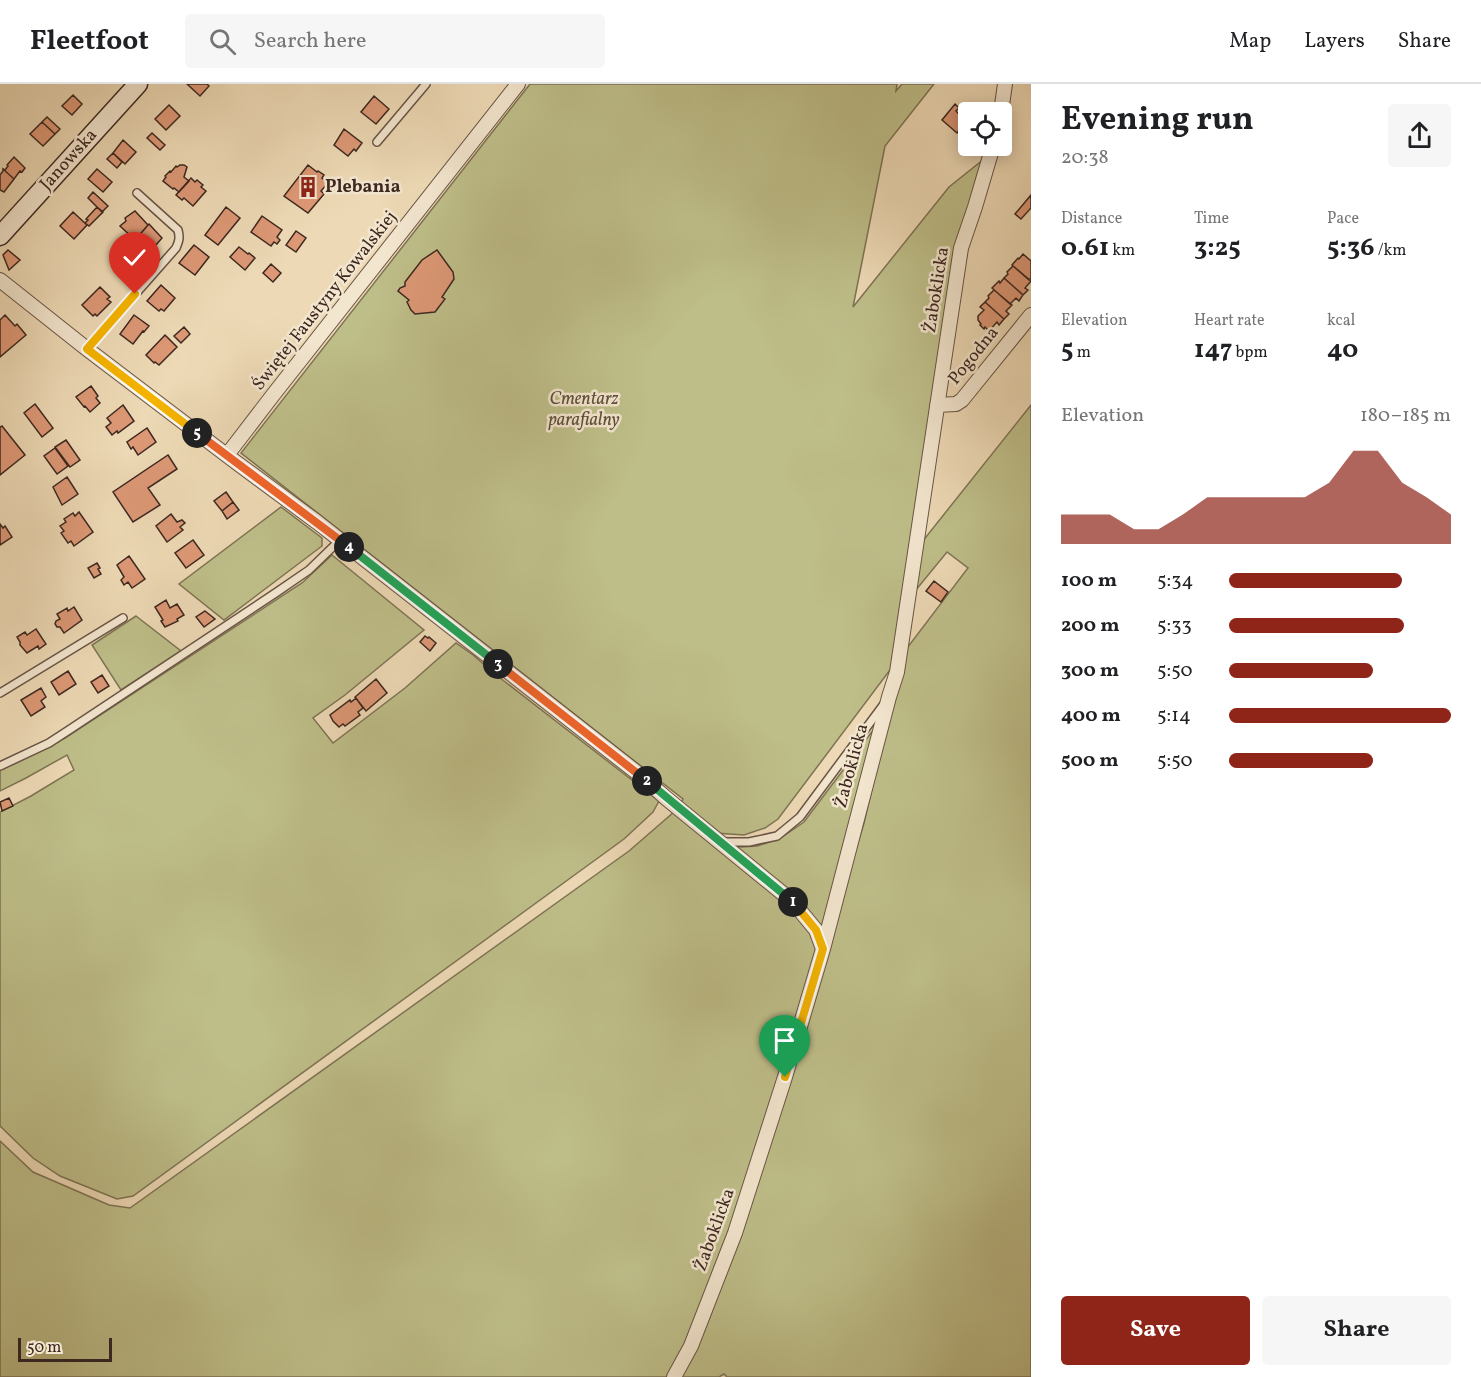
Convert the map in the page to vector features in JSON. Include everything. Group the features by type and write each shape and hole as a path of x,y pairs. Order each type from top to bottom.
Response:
{"main road":[{"name":"Janowska","path":"0,236 138,84"}],"street":[{"name":"Świętej Faustyny Kowalskiej","path":"227,455 518,84"},
{"path":"1002,102 1005,84"},
{"name":"Żaboklicka","path":"674,1377 691,1346 735,1233 785,1077 823,949 897,672 961,248 990,156"},
{"path":"0,280 87,349 340,540 640,775 792,901 816,930 823,949"},
{"name":"Pogodna","path":"937,405 957,404 963,400 1031,315"}],"lane":[{"path":"377,142 426,84"},
{"path":"87,349 176,248 180,237 178,230 137,193"},
{"path":"0,766 49,743 277,592 309,570 340,540"},
{"path":"0,693 123,618"},
{"path":"720,842 749,842 777,836 800,818 889,697"}],"green space":[{"name":"Cmentarz parafialny","path":"530,84 897,84 896,91 902,84 934,84 885,146 853,307 949,187 984,159 893,666 778,819 765,828 744,835 715,833 680,805 683,799 241,453"},
{"path":"1031,405 1031,1377 727,1377 724,1374 719,1377 678,1377 695,1345 842,895 864,823 904,652 968,568 947,552 911,596 918,547"},
{"path":"281,507 322,538 322,546 224,620 179,584"},
{"path":"332,555 424,630 345,695 313,718 333,743 405,688 456,643 659,801 653,812 624,839 133,1196 117,1199 60,1176 33,1158 0,1126 0,812 74,770 67,755 0,791 0,770 65,738 302,583"},
{"path":"136,616 181,651 121,690 92,645"},
{"path":"880,721 823,940 726,845 757,846 779,839 804,822"},
{"path":"674,812 699,834 721,847 789,902 815,936 817,953 771,1110 718,1263 690,1339 670,1377 0,1377 0,1141 33,1172 109,1205 130,1208 629,851"}],"building":[{"path":"187,84 207,84 209,86 200,96"},
{"path":"73,95 82,104 72,115 62,106"},
{"path":"374,96 389,109 376,124 361,112"},
{"path":"955,104 958,107 956,111 958,113 957,133 942,120"},
{"path":"169,105 180,116 166,130 155,119"},
{"path":"47,117 60,129 55,134 42,122"},
{"path":"42,122 55,134 43,146 30,134"},
{"path":"344,129 362,143 348,156 334,145"},
{"path":"152,133 165,145 160,150 147,138"},
{"path":"123,140 136,152 125,164 113,153"},
{"path":"113,153 122,162 117,168 107,159"},
{"path":"14,157 25,168 14,179 3,169 5,170"},
{"path":"180,165 187,167 184,177 189,181 179,192 163,181 170,171"},
{"name":"Plebania","path":"308,165 324,175 322,178 328,183 321,191 324,194 308,213 284,196"},
{"path":"3,169 14,179 4,192 0,190 0,175"},
{"path":"97,169 112,182 103,192 88,179"},
{"path":"191,178 203,185 201,187 206,191 193,206 184,198 182,200 176,195"},
{"path":"93,192 108,206 102,212 88,198"},
{"path":"1031,195 1031,208 1021,219 1015,214"},
{"path":"97,207 103,212 89,226 85,223 88,220 86,219"},
{"path":"226,207 240,218 218,245 205,235"},
{"path":"135,211 148,225 135,240 120,226 126,221 125,218"},
{"path":"73,212 87,225 74,239 60,226"},
{"path":"262,216 282,230 277,237 280,240 277,244 274,242 271,246 251,232"},
{"path":"149,224 162,238 149,253 135,240"},
{"path":"296,231 306,238 296,252 286,245"},
{"path":"194,245 209,257 195,275 179,263"},
{"path":"239,247 255,258 245,270 230,257"},
{"path":"8,250 20,260 9,270 3,255"},
{"path":"437,250 453,272 454,279 442,297 445,299 435,312 415,314 407,302 409,300 398,291 405,286 405,282 422,260"},
{"path":"1023,254 1031,261 1029,280 1012,265"},
{"path":"271,264 281,273 273,282 263,273"},
{"path":"1013,266 1031,281 1025,288 1028,290 1023,295 1004,278"},
{"path":"1004,278 1023,295 1019,301 1016,298 1010,304 992,288"},
{"path":"161,285 175,298 164,311 161,309 159,311 147,301"},
{"path":"100,287 110,297 107,299 111,302 97,316 95,314 93,316 82,305"},
{"path":"994,290 1012,305 1006,311 1009,314 1004,319 985,302"},
{"path":"985,302 1004,319 999,325 997,322 989,331 980,325 978,320 978,316 984,310 980,307"},
{"path":"5,315 26,335 0,357 0,320"},
{"path":"134,315 149,326 133,344 120,334"},
{"path":"184,327 190,334 181,343 174,336"},
{"path":"165,335 177,347 159,365 146,355"},
{"path":"91,386 100,403 90,412 76,397"},
{"path":"35,404 53,428 42,437 24,413"},
{"path":"123,405 134,421 112,435 106,427 111,423 107,418"},
{"path":"2,426 25,455 0,475 0,427"},
{"path":"147,428 156,442 138,455 127,442"},
{"path":"66,440 80,460 70,467 55,447"},
{"path":"55,448 68,466 57,474 44,456"},
{"path":"168,455 177,469 148,488 160,505 133,522 113,492"},
{"path":"67,477 78,494 62,505 53,487"},
{"path":"226,492 233,502 222,511 214,501"},
{"path":"233,502 239,510 227,519 222,511"},
{"path":"79,512 93,532 74,546 71,541 68,543 61,533 64,531 60,526 66,522 64,519 73,513 75,516"},
{"path":"171,514 177,522 182,520 185,523 180,527 183,530 167,542 156,526"},
{"path":"0,524 3,528 5,526 12,537 0,545"},
{"path":"193,540 204,555 186,568 175,553"},
{"path":"129,556 145,579 132,588 128,582 124,585 121,580 124,577 117,565"},
{"path":"97,563 101,574 94,578 88,568"},
{"path":"934,581 948,592 941,602 926,591"},
{"path":"166,600 170,608 177,604 184,615 177,619 178,621 165,627 155,607"},
{"path":"74,607 82,620 64,633 55,624 60,619 57,614"},
{"path":"205,611 215,619 204,627 196,617"},
{"path":"36,629 46,644 27,653 17,637 25,632 27,635"},
{"path":"425,636 436,643 430,651 420,642"},
{"path":"68,671 76,684 59,695 51,682"},
{"path":"102,675 109,686 98,693 91,682"},
{"path":"376,679 387,693 366,711 355,697"},
{"path":"41,688 46,697 41,701 45,707 31,716 21,700"},
{"path":"356,698 363,708 358,712 360,715 345,726 343,724 339,727 330,715"},
{"path":"9,798 13,806 2,811 0,802"}],"place":[{"name":"Plebania","path":"308,187"}],"route":[{"path":"135,294 87,349 317,522 640,775 792,901 808,919 816,930 823,949 785,1077"}]}
